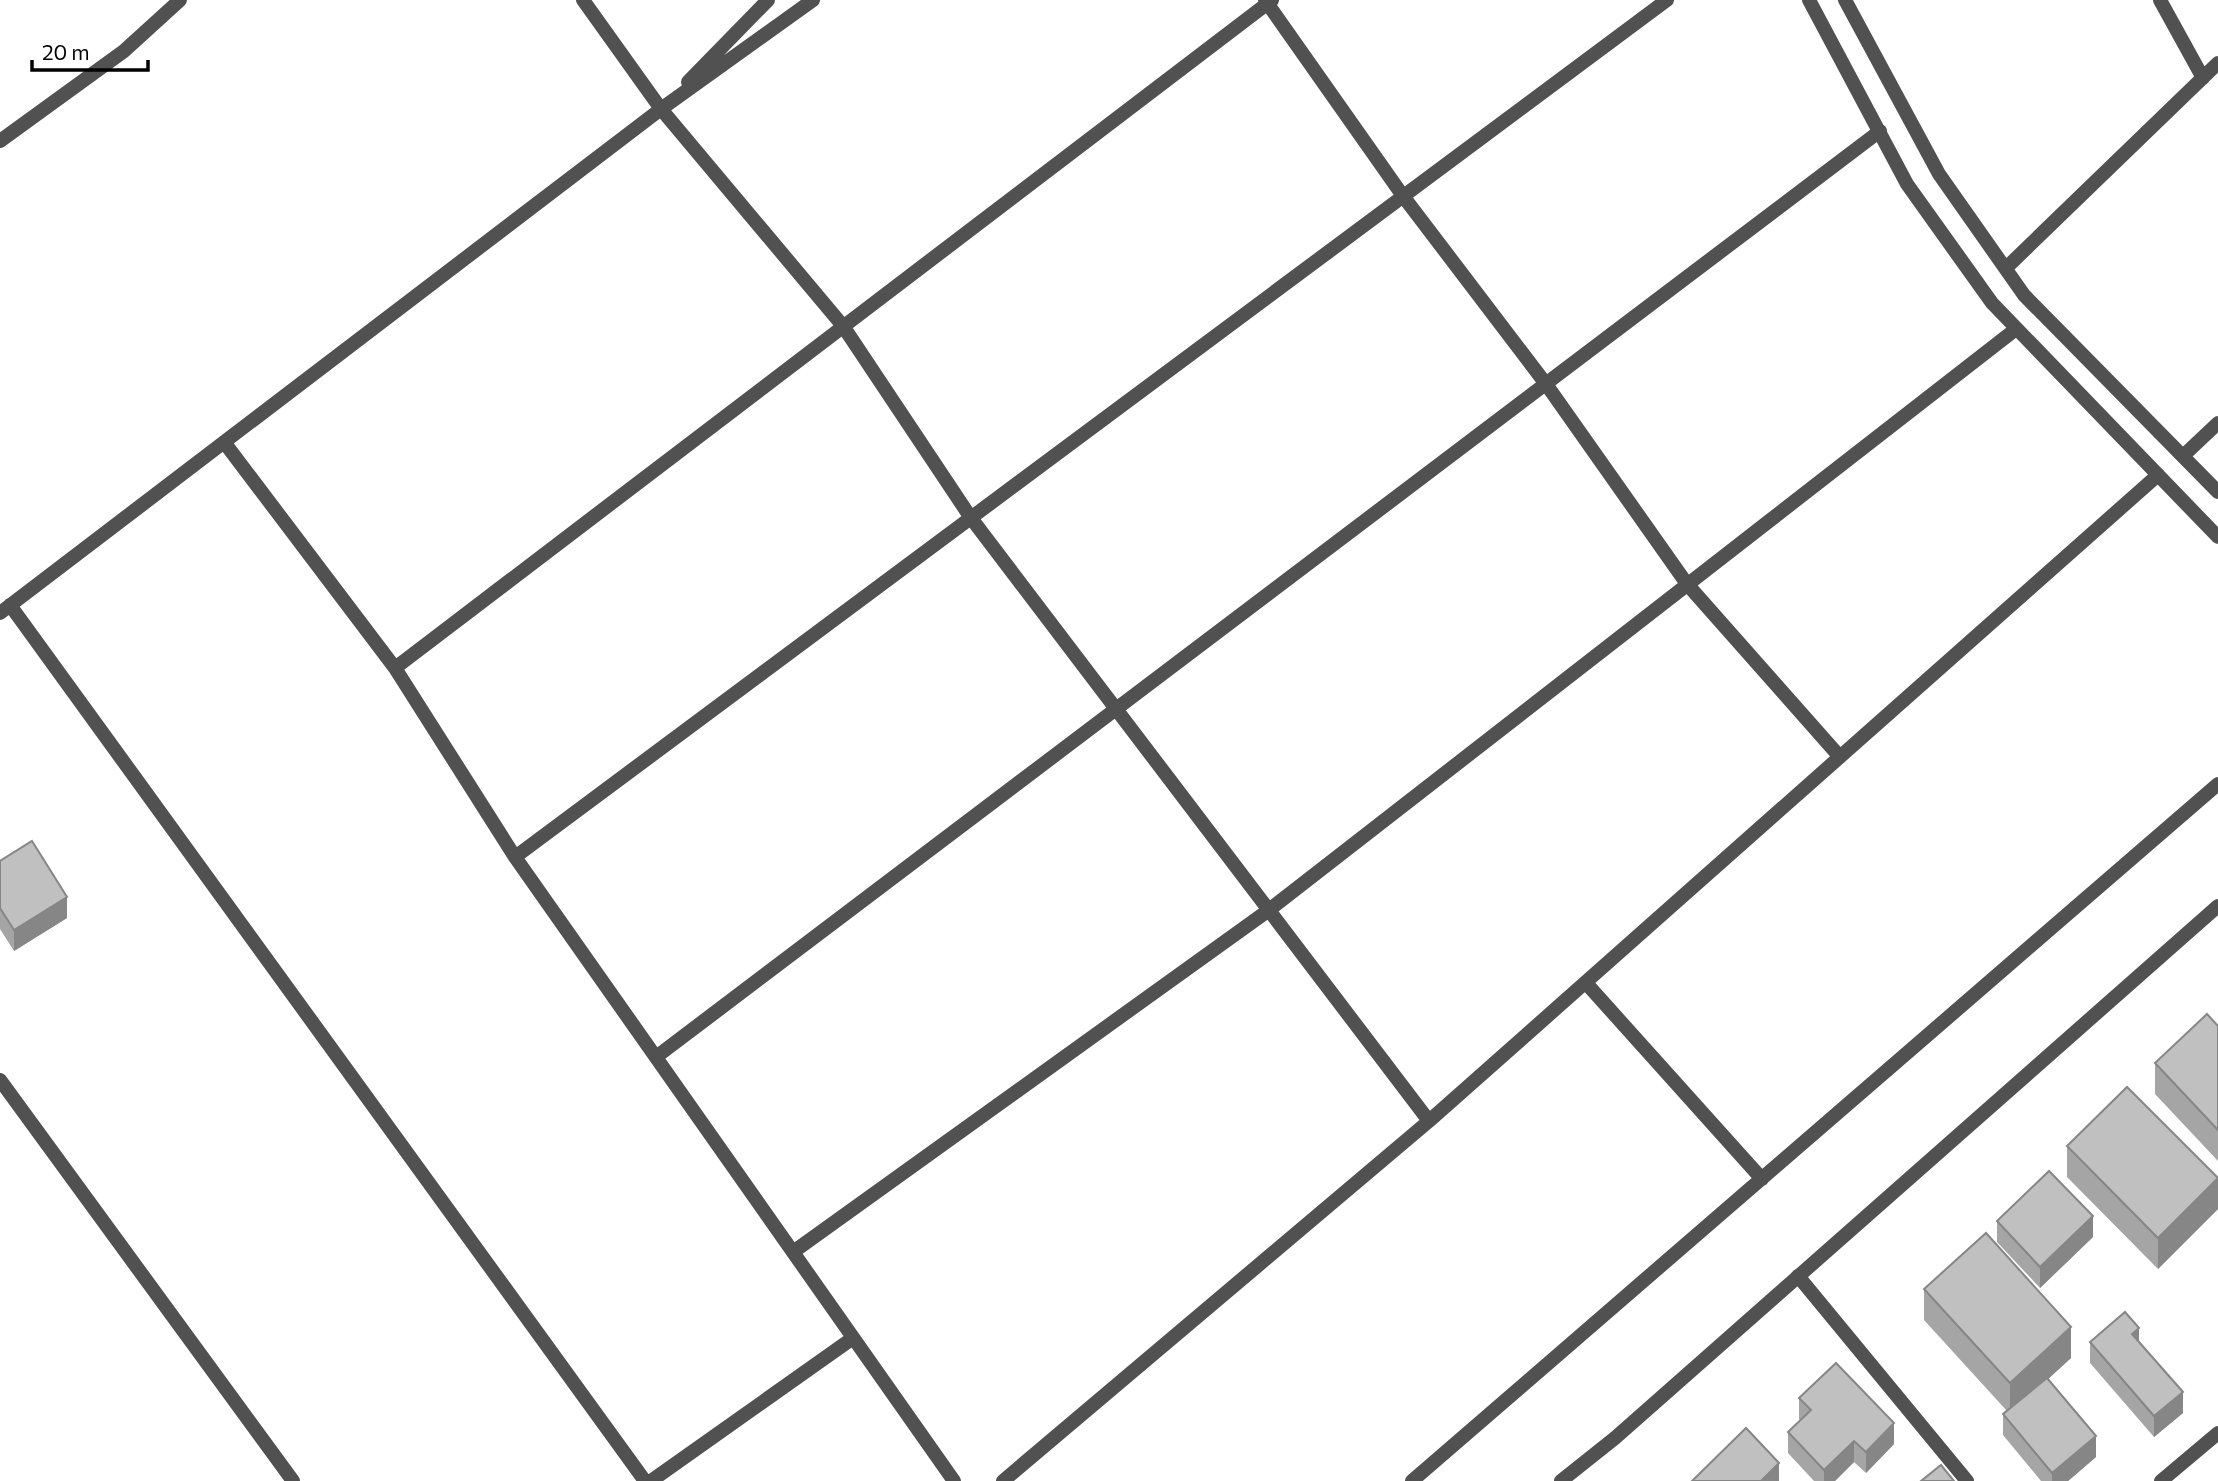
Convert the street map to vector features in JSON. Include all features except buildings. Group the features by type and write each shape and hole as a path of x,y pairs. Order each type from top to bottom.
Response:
{"street":[{"path":"0,141 124,51 180,0"},
{"path":"583,0 661,109 843,326 971,517 1429,1121"},
{"path":"661,109 768,0"},
{"path":"645,1481 5,609 661,109 813,0"},
{"path":"515,857 1667,0"},
{"path":"1809,0 1908,184 1992,303 2218,537"},
{"path":"1845,0 1939,174 2024,295 2218,492"},
{"path":"2160,0 2203,78"},
{"path":"395,668 1268,1 1403,196 1546,384 1687,584 1840,757"},
{"path":"2006,268 2218,63"},
{"path":"656,1058 1880,131"},
{"path":"793,1252 1269,910 2016,329"},
{"path":"2183,456 2218,422"},
{"path":"224,442 395,668 515,857 954,1481"},
{"path":"1003,1481 1429,1121 2158,475"},
{"path":"1412,1481 2218,784"},
{"path":"1561,1481 1615,1438 2218,906"},
{"path":"1586,983 1762,1179"},
{"path":"1,1084 293,1481"},
{"path":"1798,1276 1967,1481"},
{"path":"651,1481 853,1338"},
{"path":"2161,1481 2218,1433"}]}
